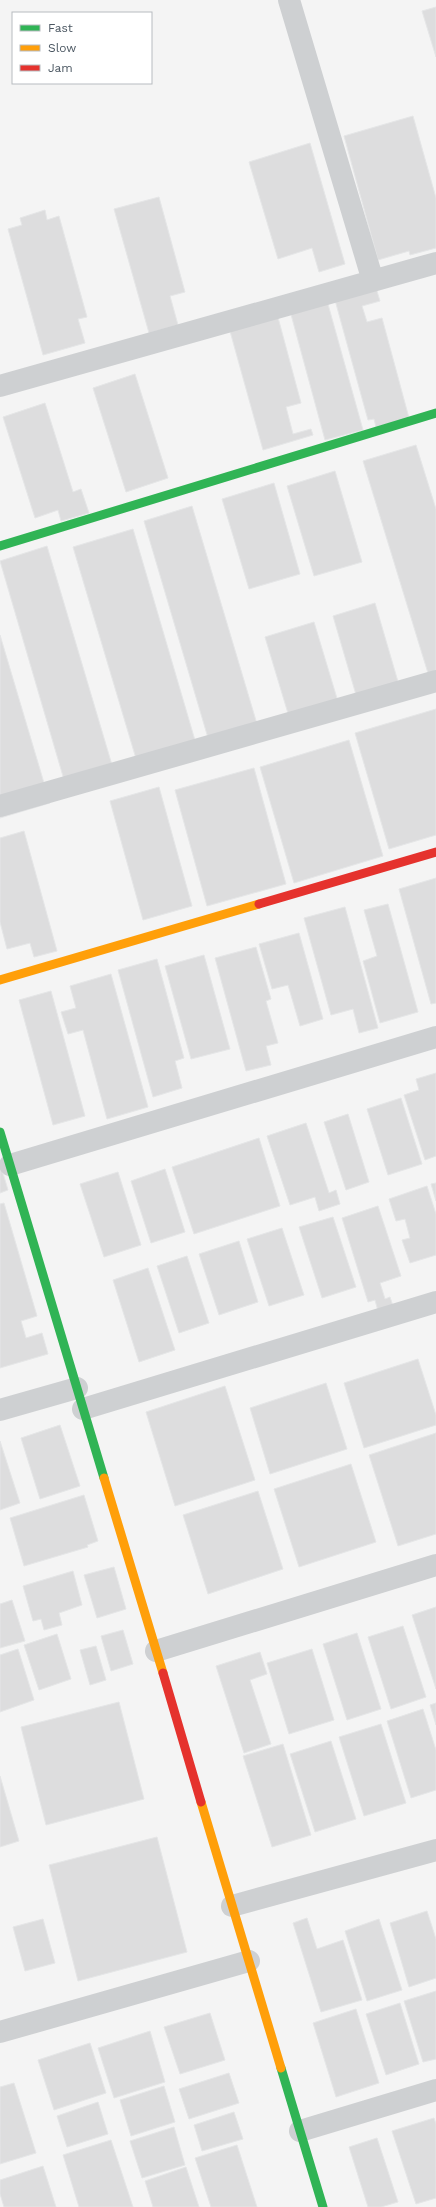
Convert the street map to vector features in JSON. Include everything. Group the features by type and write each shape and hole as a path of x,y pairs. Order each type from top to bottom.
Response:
{"street":[{"path":"289,0 372,281"},
{"path":"0,386 436,263"},
{"path":"0,546 436,413"},
{"path":"0,806 436,681"},
{"path":"0,980 436,852"},
{"path":"10,1165 436,1037"},
{"path":"0,1132 323,2207"},
{"path":"83,1409 436,1302"},
{"path":"0,1410 77,1388"},
{"path":"156,1651 436,1565"},
{"path":"232,1906 436,1850"},
{"path":"0,2032 249,1961"},
{"path":"300,2131 436,2090"}],"building":[{"path":"436,7 436,57 422,11"},
{"path":"413,116 436,198 436,248 410,255 409,251 378,260 344,136"},
{"path":"310,143 345,264 319,272 312,248 278,259 249,162"},
{"path":"159,197 185,292 170,296 178,325 149,333 114,209"},
{"path":"45,210 47,220 59,216 87,317 78,319 85,343 43,355 8,229 22,225 20,218"},
{"path":"376,288 380,301 362,306 367,322 382,318 409,418 376,427 374,419 368,420 335,300"},
{"path":"326,297 363,430 325,440 289,307"},
{"path":"276,310 301,403 286,407 293,434 311,429 313,435 263,450 228,324"},
{"path":"135,374 168,478 126,492 93,388"},
{"path":"45,403 73,492 81,489 89,513 61,521 58,510 35,518 3,417"},
{"path":"416,445 436,509 436,682 431,683 363,461"},
{"path":"335,471 362,562 314,576 287,486"},
{"path":"274,483 300,574 249,589 222,499"},
{"path":"192,506 260,734 211,748 144,521"},
{"path":"133,529 199,754 140,772 73,547"},
{"path":"47,546 115,775 67,790 0,561"},
{"path":"375,603 401,692 359,705 333,616"},
{"path":"314,622 339,705 290,720 265,637"},
{"path":"0,635 50,803 0,818"},
{"path":"436,709 436,835 389,849 355,733"},
{"path":"349,740 383,856 294,883 260,767"},
{"path":"254,768 286,884 207,906 175,790"},
{"path":"159,787 192,906 143,920 110,801"},
{"path":"24,831 57,951 34,957 30,943 7,949 0,922 0,838"},
{"path":"436,878 436,1003 431,1004 399,889"},
{"path":"388,904 418,1012 380,1023 363,961 377,956 364,910"},
{"path":"345,907 378,1028 359,1033 353,1009 331,1015 304,918"},
{"path":"299,933 323,1019 300,1026 288,985 272,989 259,944"},
{"path":"256,947 271,999 266,1001 278,1043 266,1046 271,1065 246,1071 215,958"},
{"path":"204,955 230,1049 191,1059 165,966"},
{"path":"157,959 184,1058 175,1061 182,1088 153,1097 118,970"},
{"path":"111,974 148,1107 107,1119 83,1030 68,1034 61,1012 76,1008 70,986"},
{"path":"51,991 85,1116 53,1125 19,1000"},
{"path":"436,1073 436,1156 425,1160 404,1095 419,1090 416,1079"},
{"path":"401,1098 422,1164 388,1175 367,1109"},
{"path":"348,1114 369,1182 346,1190 324,1122"},
{"path":"306,1123 329,1193 336,1190 340,1204 319,1211 315,1197 290,1205 267,1136"},
{"path":"259,1138 280,1206 194,1234 172,1167"},
{"path":"0,1163 8,1190 0,1193"},
{"path":"165,1169 185,1232 151,1243 131,1181"},
{"path":"118,1172 141,1245 104,1257 80,1184"},
{"path":"436,1183 436,1201 431,1184"},
{"path":"427,1186 436,1214 436,1255 410,1263 402,1240 410,1238 405,1219 396,1221 389,1199"},
{"path":"4,1203 37,1316 21,1321 26,1338 42,1333 48,1354 0,1368 0,1204"},
{"path":"378,1206 401,1276 380,1283 385,1299 390,1297 393,1306 378,1311 375,1300 368,1302 342,1218"},
{"path":"333,1217 356,1287 322,1298 299,1227"},
{"path":"282,1228 304,1295 269,1306 247,1239"},
{"path":"239,1241 258,1302 219,1315 199,1254"},
{"path":"187,1256 209,1323 179,1333 157,1266"},
{"path":"148,1268 175,1350 139,1362 113,1280"},
{"path":"418,1359 436,1415 436,1425 364,1448 344,1383"},
{"path":"326,1383 347,1449 270,1474 250,1408"},
{"path":"225,1386 255,1480 175,1506 146,1412"},
{"path":"60,1425 80,1486 40,1499 21,1438"},
{"path":"436,1433 436,1534 398,1546 369,1455"},
{"path":"0,1441 20,1503 0,1510"},
{"path":"351,1464 376,1542 299,1567 274,1489"},
{"path":"258,1491 283,1569 208,1594 183,1515"},
{"path":"84,1495 98,1541 87,1545 88,1547 24,1566 10,1518"},
{"path":"114,1567 126,1609 97,1618 84,1575"},
{"path":"73,1571 82,1605 59,1613 62,1625 44,1630 41,1619 33,1621 23,1586"},
{"path":"12,1600 25,1641 0,1648 0,1604"},
{"path":"436,1607 436,1689 412,1615"},
{"path":"403,1626 426,1697 391,1709 368,1637"},
{"path":"123,1630 133,1664 111,1671 101,1636"},
{"path":"357,1633 381,1709 347,1720 323,1644"},
{"path":"57,1634 71,1679 39,1690 24,1645"},
{"path":"96,1646 106,1680 90,1685 80,1650"},
{"path":"18,1649 34,1700 0,1712 0,1655"},
{"path":"312,1649 334,1720 289,1734 267,1663"},
{"path":"260,1652 267,1674 250,1680 271,1744 244,1753 216,1666"},
{"path":"119,1702 144,1799 46,1825 21,1727"},
{"path":"436,1703 436,1725 430,1705"},
{"path":"423,1709 436,1750 436,1790 411,1798 387,1721"},
{"path":"381,1724 406,1803 364,1816 339,1737"},
{"path":"331,1741 356,1819 315,1832 290,1754"},
{"path":"283,1744 311,1835 272,1847 243,1756"},
{"path":"0,1776 19,1841 0,1847"},
{"path":"157,1837 187,1952 78,1981 49,1865"},
{"path":"427,1911 436,1939 436,1978 409,1987 390,1923"},
{"path":"307,1918 317,1949 343,1940 362,2000 321,2012 293,1923"},
{"path":"43,1919 55,1963 25,1971 13,1927"},
{"path":"379,1919 402,1990 367,2001 345,1931"},
{"path":"436,1991 436,2059 423,2062 404,2001"},
{"path":"400,2003 419,2064 386,2075 366,2014"},
{"path":"356,2009 379,2083 336,2097 313,2023"},
{"path":"210,2013 225,2060 180,2074 164,2027"},
{"path":"150,2031 165,2082 114,2098 98,2048"},
{"path":"90,2043 106,2093 54,2110 38,2060"},
{"path":"229,2073 239,2103 189,2119 179,2089"},
{"path":"14,2083 36,2153 0,2164 0,2087"},
{"path":"164,2086 175,2122 131,2136 120,2100"},
{"path":"98,2102 108,2134 67,2147 57,2116"},
{"path":"234,2112 243,2139 202,2151 194,2125"},
{"path":"434,2118 436,2124 436,2198 416,2204 392,2131"},
{"path":"174,2127 185,2165 142,2178 130,2141"},
{"path":"377,2138 398,2202 381,2207 368,2207 349,2147"},
{"path":"111,2140 133,2207 79,2207 63,2155"},
{"path":"237,2145 257,2207 211,2207 195,2158"},
{"path":"43,2166 56,2207 4,2207 0,2194 0,2180"},
{"path":"186,2167 199,2207 153,2207 145,2181"}],"traffic: fast":[{"path":"0,546 436,413"},
{"path":"0,1132 104,1478"},
{"path":"281,2068 323,2207"}],"traffic: slow":[{"path":"0,980 259,904"},
{"path":"104,1478 163,1673"},
{"path":"201,1802 281,2068"}],"traffic: jam":[{"path":"259,904 436,852"},
{"path":"163,1673 201,1802"}]}
